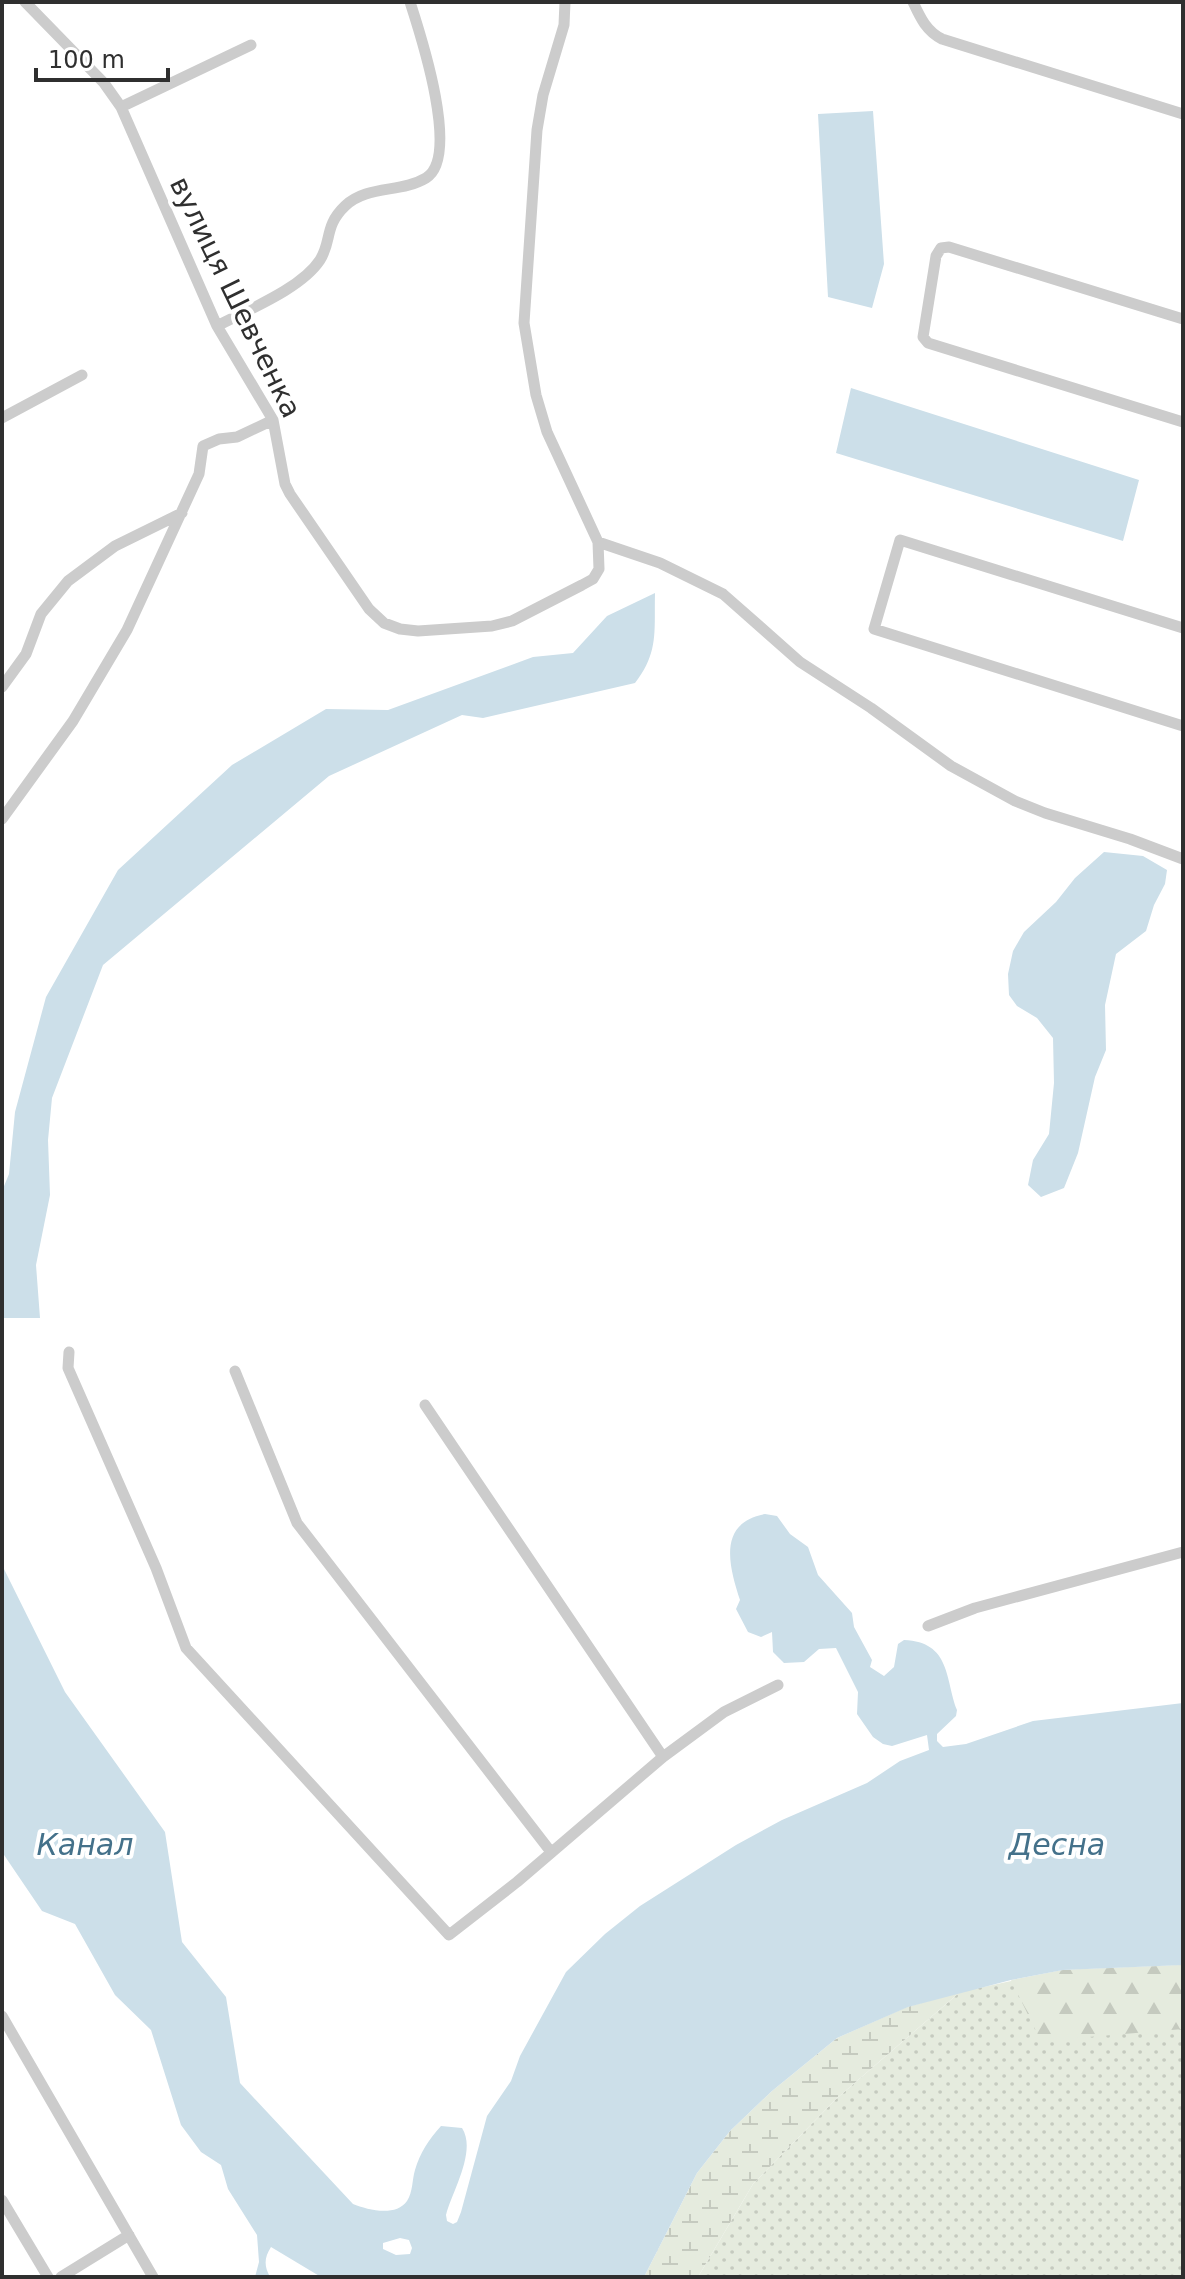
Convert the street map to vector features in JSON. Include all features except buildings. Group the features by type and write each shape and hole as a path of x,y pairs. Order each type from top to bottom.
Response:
{"street":[{"name":"вулиця Шевченка","path":"25,2 104,83 121,107 217,326 273,420 285,484 369,609 384,623 418,631 492,626 512,621 593,579 599,569 598,542"},
{"path":"217,326 305,276 322,257 328,230 348,203 363,195 423,180 433,170 439,147 437,98 410,2"},
{"path":"565,2 564,25 543,95 537,130 524,323 536,395 547,432 598,542 660,563 723,594 800,662 951,766 1015,801 1183,859"},
{"path":"913,2 926,27 942,39 1183,114"},
{"path":"121,107 251,45"},
{"path":"1183,319 949,247 941,248 936,256 923,337 924,341 1183,422"},
{"path":"2,418 82,375"},
{"path":"2,819 73,721 127,630 199,474 203,446 219,439 237,437 273,420"},
{"path":"2,687 26,654 41,614 68,581 115,546 182,513"},
{"path":"1183,628 900,540 874,629 1183,726"},
{"path":"69,1352 68,1368 156,1568 186,1648 449,1935 663,1757 724,1712 778,1685"},
{"path":"235,1371 297,1523 551,1852"},
{"path":"425,1405 663,1757"},
{"path":"928,1626 975,1608 1183,1552"},
{"path":"2,2016 153,2277"},
{"path":"2,2200 48,2277"},
{"path":"61,2277 129,2235"}],"green space":[{"path":"1183,1965 1183,2277 698,2277 753,2184 836,2099 960,1992 1063,1970"},
{"path":"1183,1965 1183,2029 1041,2041 1011,1980 1063,1970"},
{"path":"960,1992 836,2099 753,2184 698,2277 644,2277 697,2173 730,2131 772,2091 837,2038 907,2007"}],"water":[{"path":"873,111 884,264 872,308 828,297 818,114"},
{"path":"851,388 1139,480 1123,541 836,453"},
{"path":"655,593 652,651 635,683 483,718 462,715 329,776 103,965 52,1098 48,1140 50,1195 36,1265 40,1318 2,1318 2,1191 9,1174 15,1112 46,997 118,870 232,765 326,709 388,710 533,657 573,653 607,616"},
{"path":"1104,852 1143,856 1167,870 1165,884 1146,931 1116,954 1105,1005 1106,1050 1095,1077 1078,1153 1064,1188 1041,1197 1028,1185 1033,1160 1049,1134 1054,1083 1053,1038 1037,1018 1017,1006 1009,995 1008,974 1013,951 1024,932"},
{"name":"Десна","path":"765,1514 777,1516 790,1534 808,1547 818,1575 852,1613 854,1627 872,1660 870,1667 884,1676 894,1667 898,1644 904,1640 919,1642 938,1655 944,1664 957,1710 956,1716 937,1734 937,1741 943,1747 966,1744 1033,1721 1183,1703 1183,1965 1063,1970 1011,1980 908,2007 837,2038 772,2091 730,2131 697,2173 644,2277 321,2277 271,2247 266,2262 270,2277 255,2277 259,2262 257,2235 228,2189 221,2165 201,2152 181,2125 151,2030 115,1995 75,1924 42,1911 2,1852 2,1565 65,1692 165,1832 182,1942 226,1997 240,2083 353,2204 374,2210 389,2211 402,2206 410,2194 425,2146 441,2126 462,2128 466,2137 465,2160 446,2215 447,2221 453,2224 461,2212 487,2116 511,2081 520,2056 566,1972 605,1934 640,1906 736,1845 782,1820 867,1783 900,1761 929,1750 927,1735 892,1746 873,1737 857,1714 858,1692 836,1648 819,1649 804,1662 784,1663 773,1652 772,1632 761,1637 748,1632 736,1609 740,1600 730,1548 739,1526","holes":["400,2238 409,2240 412,2248 410,2254 396,2255 383,2249 383,2243"]}],"water label":[{"name":"Канал","path":"85,1845"}]}
